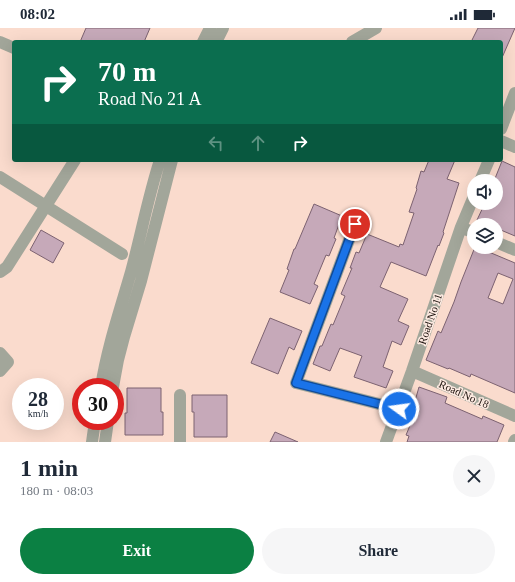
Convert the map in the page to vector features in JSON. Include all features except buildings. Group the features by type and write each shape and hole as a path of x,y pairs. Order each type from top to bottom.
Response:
{"street":[{"path":"204,40 210,28"},
{"path":"217,40 223,28"},
{"path":"355,40 376,28"},
{"path":"0,42 12,47"},
{"path":"503,124 515,93"},
{"path":"503,142 515,147"},
{"path":"0,272 7,267 74,162"},
{"path":"102,378 104,367 131,272 146,208 159,162"},
{"path":"115,378 120,352 141,281 171,162"},
{"path":"483,174 488,162"},
{"path":"0,177 122,254"},
{"name":"Road No 11","path":"386,442 399,409 468,210"},
{"path":"355,224 296,383 399,409"},
{"path":"461,227 467,230"},
{"path":"503,245 515,250"},
{"path":"0,353 8,362 0,371"},
{"name":"Road No 18","path":"412,371 515,416"},
{"path":"180,396 180,442"},
{"path":"92,442 94,430"},
{"path":"105,442 107,430"}],"route":[{"path":"355,224 296,383 399,409"}]}
